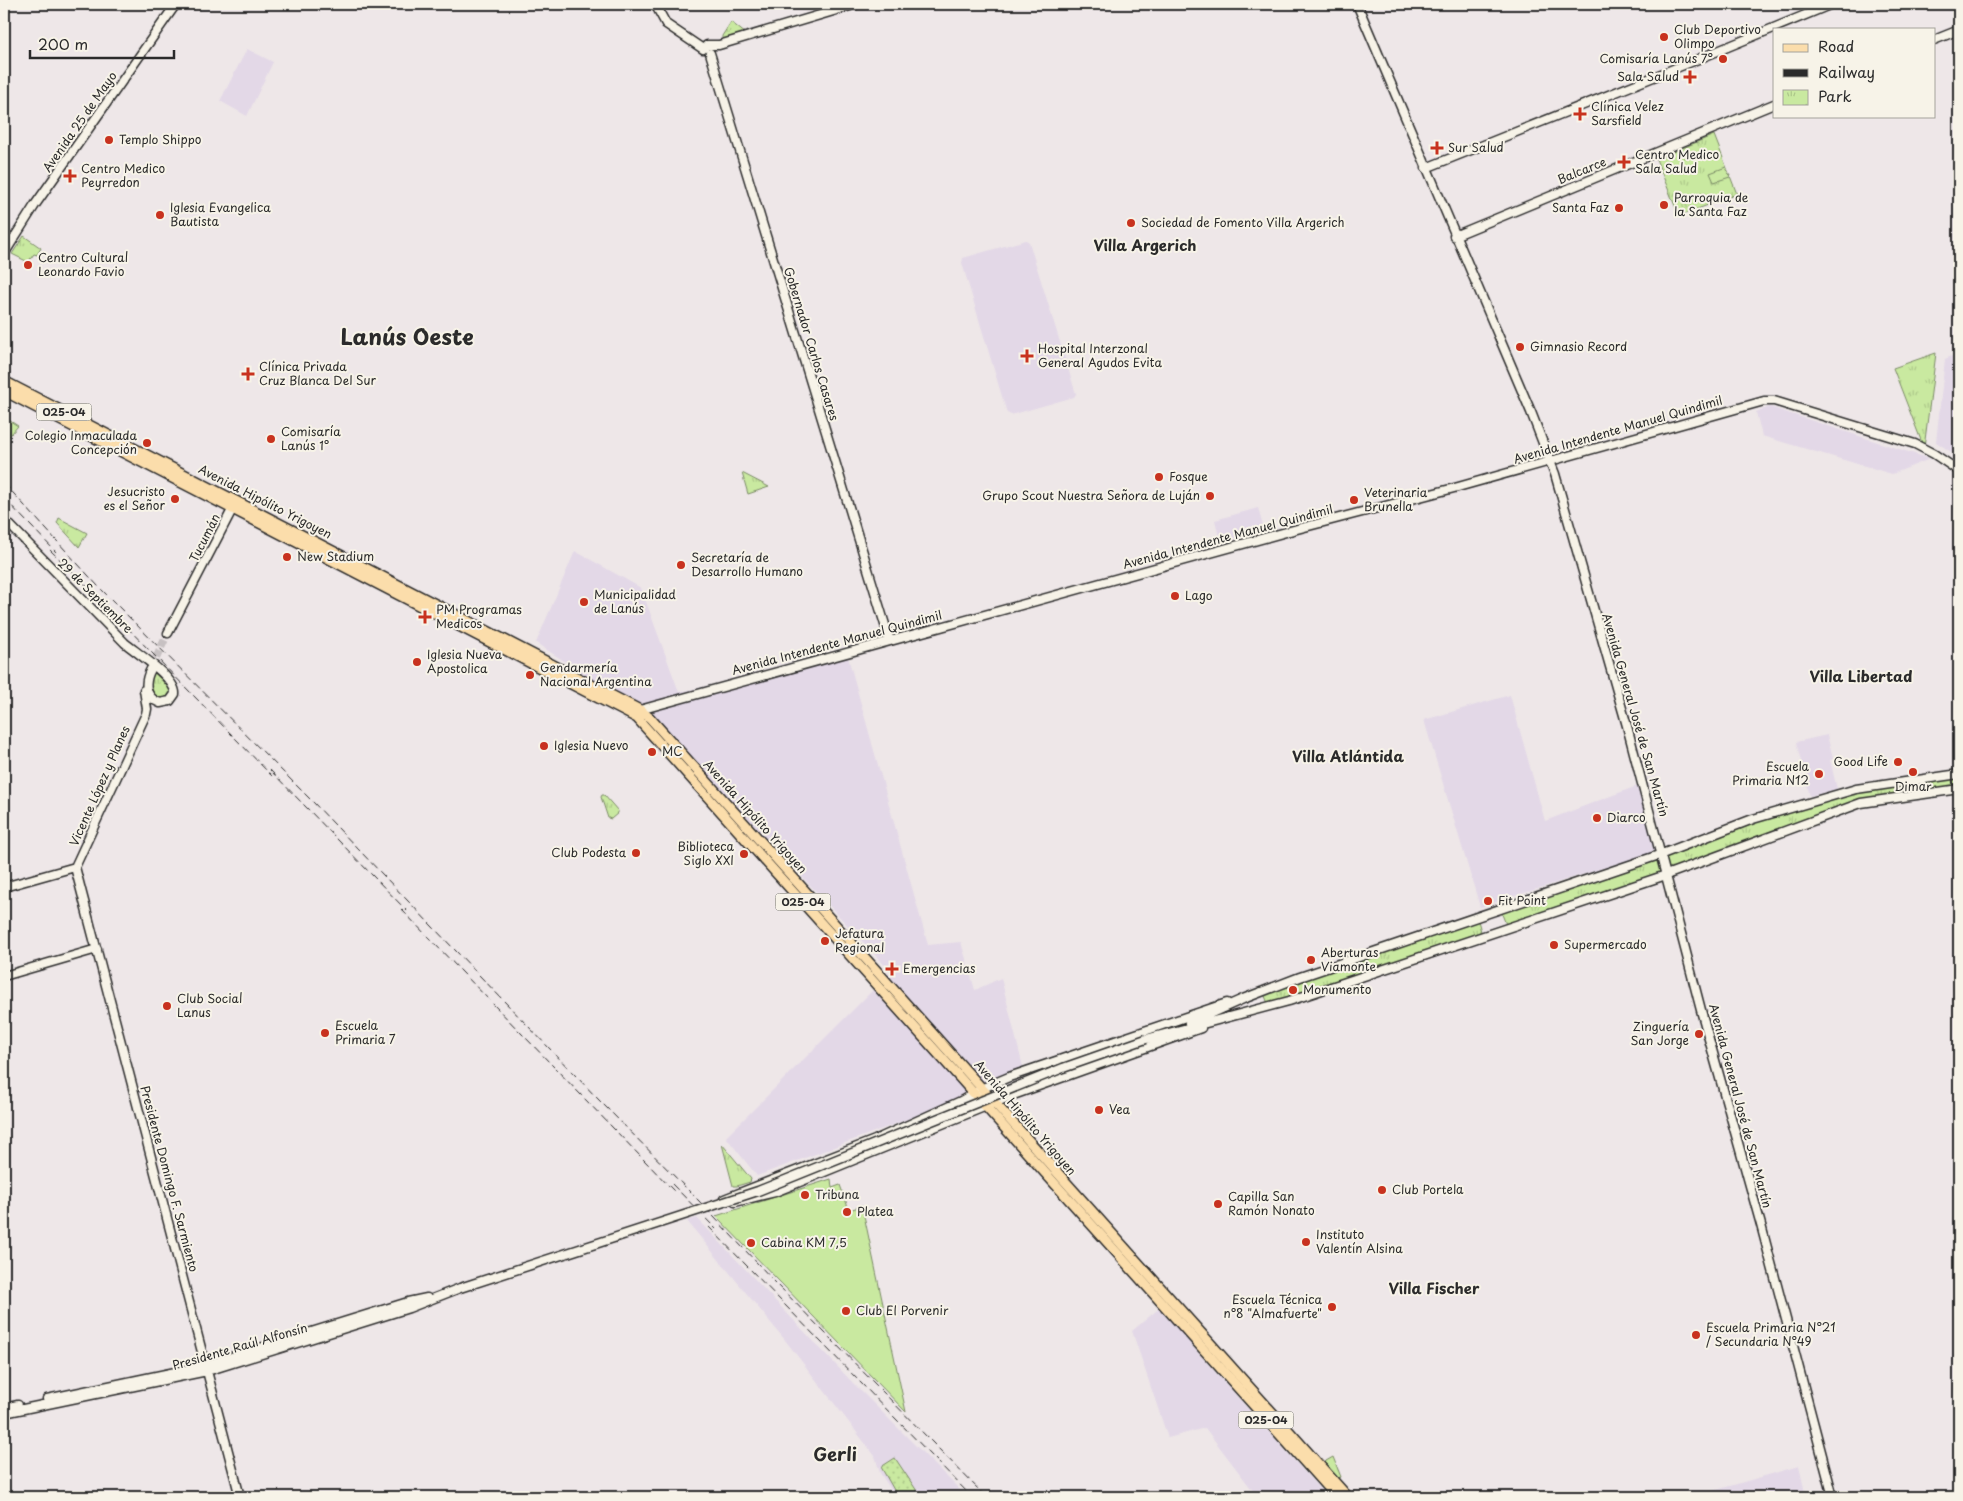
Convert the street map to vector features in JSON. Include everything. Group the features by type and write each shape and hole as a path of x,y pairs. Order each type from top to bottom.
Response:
{"main road":[{"name":"Avenida 25 de Mayo","path":"4,254 35,205 176,4"},
{"path":"655,4 666,24 709,50 719,45 857,4"},
{"name":"Avenida General José de San Martín","path":"1357,4 1454,236 1551,460 1662,854 1833,1497"},
{"path":"1774,28 1832,4"},
{"path":"1426,168 1773,29"},
{"path":"1936,39 1959,30"},
{"name":"Gobernador Carlos Casares","path":"709,50 890,641"},
{"name":"Balcarce","path":"1454,236 1773,104"},
{"name":"Avenida Hipólito Yrigoyen","path":"4,381 234,506 629,712 643,723 978,1091"},
{"name":"Avenida Hipólito Yrigoyen","path":"4,391 640,710 1336,1497"},
{"name":"Avenida Intendente Manuel Quindimil","path":"629,712 1297,529 1458,487 1764,401 1774,401 1919,446 1959,470"},
{"name":"Tucumán","path":"168,632 234,506"},
{"name":"29 de Septiembre","path":"4,519 125,643 142,654 174,686 175,694 170,701 160,703 152,699 148,694 146,686 149,668 143,686 148,709 146,714"},
{"name":"Vicente López y Planes","path":"75,867 146,714"},
{"path":"1164,1033 1300,977 1662,854 1753,819 1856,789 1959,774"},
{"path":"706,1207 779,1183 1063,1068 1146,1039 1289,1001 1666,874 1861,803 1959,789"},
{"path":"4,887 75,867"},
{"name":"Presidente Domingo F. Sarmiento","path":"75,867 240,1497"},
{"path":"4,976 97,949"},
{"path":"706,1207 875,1140 1009,1077 1204,1009 1243,999"},
{"path":"706,1207 770,1193 870,1155 1052,1080 1226,1018"},
{"name":"Avenida Hipólito Yrigoyen","path":"990,1105 1348,1497"},
{"name":"Presidente Raúl Alfonsín","path":"4,1413 207,1368 410,1308 460,1288 706,1207"},
{"name":"Presidente Raúl Alfonsín","path":"4,1408 207,1368"}],"shaded area":[{"path":"247,49 273,62 247,116 220,101"},
{"name":"Hospital Interzonal General Agudos Evita","path":"1026,240 1029,242 1076,394 1074,397 1011,415 1007,413 962,263 963,258"},
{"path":"1959,353 1959,457 1936,442 1945,359"},
{"path":"1770,407 1930,459 1892,474 1762,436 1756,412"},
{"path":"1258,508 1264,530 1220,541 1215,520"},
{"path":"575,551 641,588 679,692 848,657 928,945 961,942 975,990 1001,978 1025,1075 757,1176 726,1137 891,972 654,718 536,643"},
{"path":"1510,695 1545,821 1637,786 1657,851 1480,907 1424,720"},
{"name":"Escuela Primaria N12","path":"1827,735 1833,759 1830,760 1837,789 1810,796 1796,742"},
{"path":"697,1218 853,1383 967,1497 896,1497 880,1473 875,1456 785,1340 687,1221"},
{"path":"1162,1306 1193,1347 1327,1497 1255,1497 1257,1496 1205,1428 1168,1438 1132,1331"},
{"path":"1799,1466 1806,1497 1692,1497"}],"green space":[{"path":"731,22 746,34 725,40 722,39 722,36"},
{"path":"1714,135 1737,194 1679,216 1656,159"},
{"path":"1726,167 1730,177 1714,182 1710,173"},
{"path":"24,236 41,248 37,255 34,254 28,262 12,254"},
{"path":"1936,353 1924,448 1893,368"},
{"path":"4,417 18,426 4,442"},
{"path":"742,473 769,487 748,494"},
{"path":"59,518 87,533 79,547 57,523"},
{"path":"153,671 171,689 170,696 166,700 156,699 149,688"},
{"path":"1959,774 1959,789 1861,803 1507,927 1500,909 1753,819 1856,789"},
{"path":"602,795 618,811 611,819 608,818"},
{"path":"1477,917 1482,935 1269,1006 1263,991"},
{"path":"722,1144 751,1179 750,1182 733,1186"},
{"name":"Club El Porvenir","path":"831,1179 832,1188 840,1185 849,1210 862,1206 906,1412 716,1216"},
{"path":"1333,1457 1341,1477 1337,1478 1324,1464"},
{"path":"895,1458 921,1497 898,1497 881,1467"}],"tunnel":[{"path":"151,669 168,633"}],"railway":[{"path":"4,483 98,586 312,801 774,1281 986,1497"},
{"path":"4,498 56,552"},
{"path":"50,550 272,776"},
{"path":"270,770 407,911"},
{"path":"401,909 674,1191"},
{"path":"672,1184 716,1229"},
{"path":"709,1227 972,1497"}],"place":[{"name":"Club Deportivo Olimpo","path":"1664,37"},
{"name":"Comisaría Lanús 7°","path":"1723,59"},
{"name":"Sala Salud","path":"1690,77"},
{"name":"Clínica Velez Sarsfield","path":"1580,114"},
{"name":"Templo Shippo","path":"109,140"},
{"name":"Sur Salud","path":"1437,148"},
{"name":"Centro Medico Sala Salud","path":"1624,162"},
{"name":"Centro Medico Peyrredon","path":"70,176"},
{"name":"Parroquia de la Santa Faz","path":"1664,205"},
{"name":"Santa Faz","path":"1619,208"},
{"name":"Iglesia Evangelica Bautista","path":"160,215"},
{"name":"Sociedad de Fomento Villa Argerich","path":"1131,223"},
{"name":"Centro Cultural Leonardo Favio","path":"28,265"},
{"name":"Gimnasio Record","path":"1520,347"},
{"name":"Hospital Interzonal General Agudos Evita","path":"1027,356"},
{"name":"Clínica Privada Cruz Blanca Del Sur","path":"248,374"},
{"name":"Comisaría Lanús 1°","path":"271,439"},
{"name":"Colegio Inmaculada Concepción","path":"147,443"},
{"name":"Fosque","path":"1159,477"},
{"name":"Grupo Scout Nuestra Señora de Luján","path":"1210,496"},
{"name":"Jesucristo es el Señor","path":"175,499"},
{"name":"Veterinaria Brunella","path":"1354,500"},
{"name":"New Stadium","path":"287,557"},
{"name":"Secretaría de Desarrollo Humano","path":"681,565"},
{"name":"Lago","path":"1175,596"},
{"name":"Municipalidad de Lanús","path":"584,602"},
{"name":"PM Programas Medicos","path":"425,617"},
{"name":"Iglesia Nueva Apostolica","path":"417,662"},
{"name":"Gendarmería Nacional Argentina","path":"530,675"},
{"name":"Iglesia Nuevo","path":"544,746"},
{"name":"MC","path":"652,752"},
{"name":"Good Life","path":"1898,762"},
{"name":"Dimar","path":"1913,772"},
{"name":"Escuela Primaria N12","path":"1819,774"},
{"name":"Diarco","path":"1597,818"},
{"name":"Club Podesta","path":"636,853"},
{"name":"Biblioteca Siglo XXI","path":"744,854"},
{"name":"Fit Point","path":"1488,901"},
{"name":"Jefatura Regional","path":"825,941"},
{"name":"Supermercado","path":"1554,945"},
{"name":"Aberturas Viamonte","path":"1311,960"},
{"name":"Emergencias","path":"892,969"},
{"name":"Monumento","path":"1293,990"},
{"name":"Club Social Lanus","path":"167,1006"},
{"name":"Escuela Primaria 7","path":"325,1033"},
{"name":"Zinguería San Jorge","path":"1699,1034"},
{"name":"Vea","path":"1099,1110"},
{"name":"Club Portela","path":"1382,1190"},
{"name":"Tribuna","path":"805,1195"},
{"name":"Capilla San Ramón Nonato","path":"1218,1204"},
{"name":"Platea","path":"847,1212"},
{"name":"Instituto Valentín Alsina","path":"1306,1242"},
{"name":"Cabina KM 7,5","path":"751,1243"},
{"name":"Escuela Técnica n°8 \"Almafuerte\"","path":"1332,1307"},
{"name":"Club El Porvenir","path":"846,1311"},
{"name":"Escuela Primaria N°21 / Secundaria N°49","path":"1696,1335"}],"district":[{"name":"Villa Argerich","path":"1145,246"},
{"name":"Lanús Oeste","path":"407,337"},
{"name":"Villa Libertad","path":"1861,677"},
{"name":"Villa Atlántida","path":"1348,757"},
{"name":"Villa Fischer","path":"1434,1289"},
{"name":"Gerli","path":"835,1455"}]}
